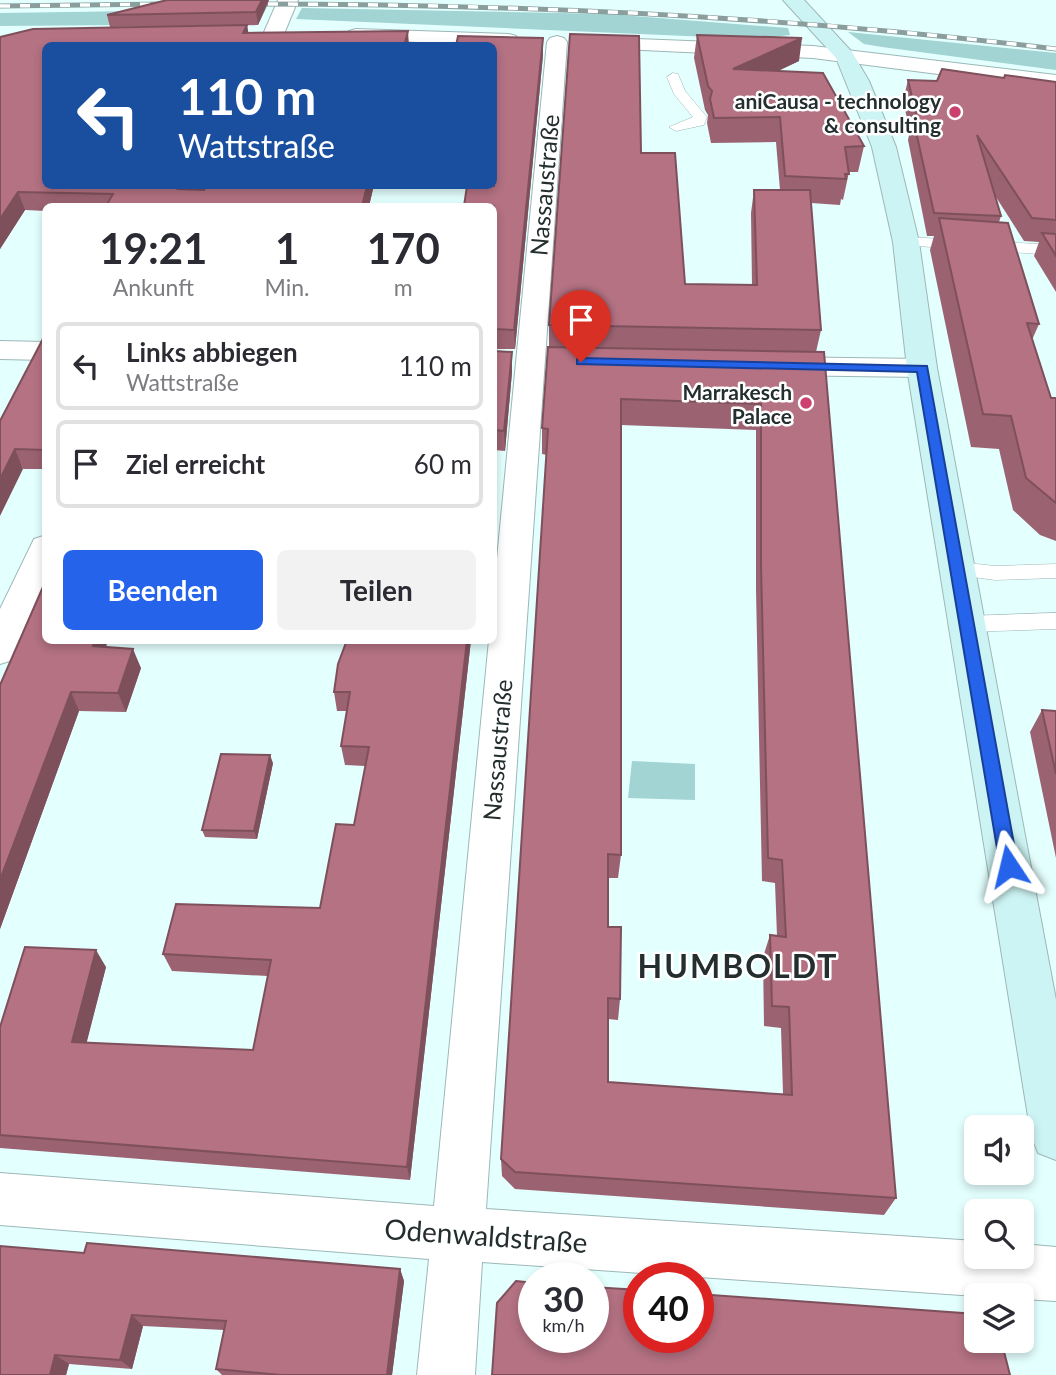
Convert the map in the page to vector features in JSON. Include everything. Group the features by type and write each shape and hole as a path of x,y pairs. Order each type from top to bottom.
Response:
{"street":[{"path":"271,39 288,0"},
{"path":"793,0 845,56 858,80 887,158 906,242 922,368 1056,1135"},
{"path":"246,33 271,39 300,34"},
{"path":"340,34 543,41 668,52 845,56 1056,82"},
{"name":"Nassaustraße","path":"446,1375 530,361 543,41"},
{"path":"0,350 42,351"},
{"path":"746,365 922,368"},
{"path":"0,650 42,556"},
{"name":"Odenwaldstraße","path":"0,1199 457,1234 1056,1273"}],"lane":[{"path":"673,77 676,91 692,104 700,117 699,122 694,125 676,127"},
{"path":"906,242 1056,250"},
{"path":"958,569 995,573 1056,571"},
{"path":"967,624 1056,621"}],"shaded area":[{"path":"267,7 260,21 238,24 0,26 0,13 208,10"},
{"path":"302,8 608,14 788,28 790,35 755,39 296,19"},
{"path":"848,32 1056,53 1056,70 864,44"},
{"path":"632,761 695,764 695,800 628,798"}],"building":[{"path":"167,0 262,0 256,12 107,15"},
{"path":"247,25 243,33 408,31 405,42 42,42 42,189 366,189 363,203 108,203 113,194 18,192 0,219 0,37 33,29"},
{"path":"570,34 639,36 641,153 675,153 685,284 757,285 754,190 810,190 821,330 549,325"},
{"path":"697,35 802,38 733,69 823,73 864,146 845,147 849,174 845,174 846,179 785,176 780,117 714,118 710,99 712,91 708,86"},
{"path":"458,36 543,38 514,330 497,329 497,203 464,203 467,189 497,189 497,42 457,42"},
{"path":"942,69 1056,82 1056,220 1032,218 977,135 1001,216 934,213 913,118 917,118 908,80 937,81"},
{"path":"939,218 1008,223 1039,324 1027,323 1051,398 1056,398 1056,503 1026,478 1011,416 983,414"},
{"path":"1042,233 1056,234 1056,256"},
{"path":"42,341 42,450 15,449 0,479 0,421"},
{"path":"548,347 824,352 896,1198 515,1172 501,1159 548,429 542,428","holes":["621,399 761,404 761,565 768,858 782,860 786,937 770,935 772,1006 789,1007 792,1095 608,1082 608,998 620,999 621,927 608,927 608,854 621,855"]},
{"path":"497,351 512,352 504,431 497,430"},
{"path":"42,589 42,644 94,644 93,646 133,649 118,693 71,692 0,880 0,685"},
{"path":"346,644 467,644 407,1167 0,1135 0,1027 25,947 96,950 72,1042 253,1050 271,960 163,954 176,904 320,908 336,824 354,825 369,747 341,746 350,692 334,692 338,664"},
{"path":"1042,710 1056,711 1056,774"},
{"path":"221,754 270,755 254,831 202,830"},
{"path":"87,1243 400,1269 387,1375 281,1375 216,1369 226,1321 132,1315 120,1360 55,1355 50,1375 0,1375 0,1246 84,1253"},
{"path":"518,1281 518,1353 609,1353 609,1288 623,1289 623,1353 714,1353 714,1295 964,1313 964,1353 1004,1353 1010,1375 492,1375 497,1303"}],"railway":[{"path":"0,6 168,4"},
{"path":"248,4 451,6 653,14 854,28 1056,49"}],"place":[{"name":"aniCausa - technology & consulting","path":"955,112"},
{"name":"Marrakesch Palace","path":"806,403"}],"district":[{"name":"HUMBOLDT","path":"738,965"}],"route":[{"path":"581,362 922,368 1009,866"}]}
